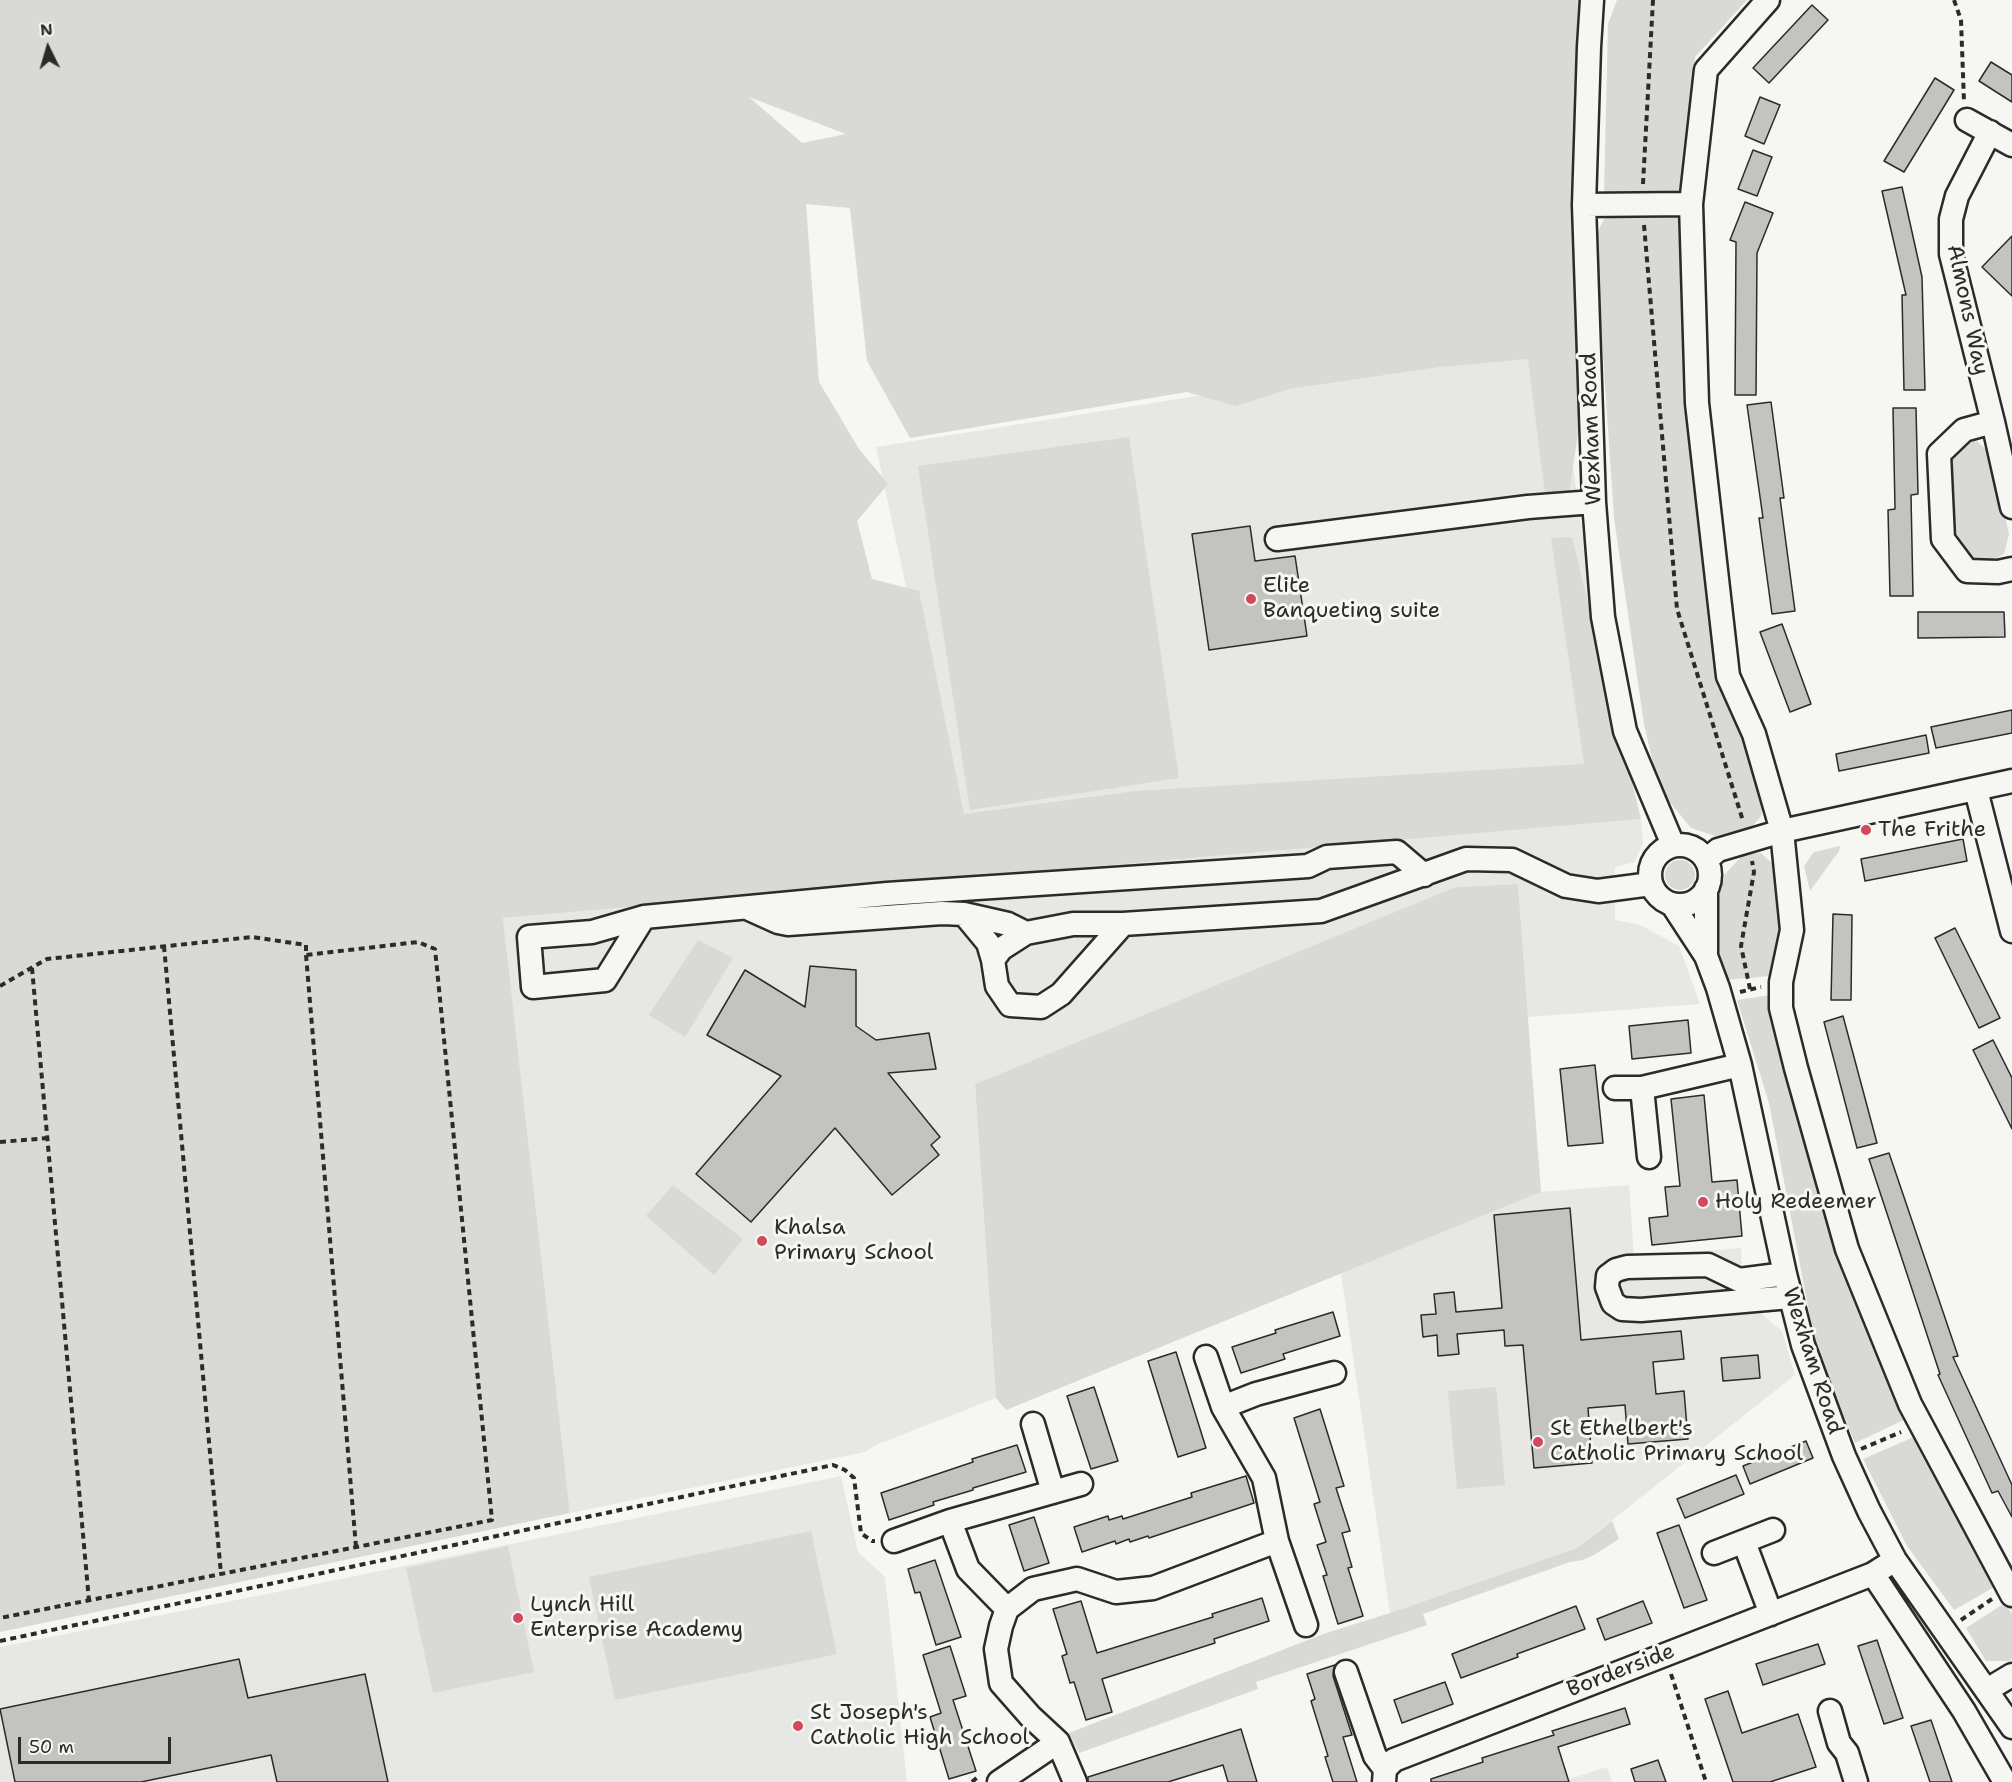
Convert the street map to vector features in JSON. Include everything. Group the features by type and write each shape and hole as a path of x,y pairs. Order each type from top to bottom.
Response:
{"street":[{"name":"Wexham Road","path":"1592,0 1584,206 1594,502 1603,617 1625,731 1673,845"},
{"path":"1768,0 1706,70 1690,204 1697,403 1728,676 1754,734 1782,831 1791,930 1781,982 1781,1008 1847,1249 1910,1404 2010,1592"},
{"path":"1967,120 2012,145"},
{"name":"Almons Way","path":"1990,132 1957,196 1951,219 1951,254 2012,507"},
{"path":"1584,206 1690,204"},
{"path":"1993,422 1964,430 1939,454 1943,539 1967,571 1998,572 2012,569"},
{"path":"1277,539 1518,508 1594,502"},
{"path":"1706,861 1718,850 1782,831 2012,781"},
{"path":"1976,790 2012,931"},
{"path":"1673,845 1693,847 1701,853 1710,870 1706,889 1692,902 1672,904 1663,900 1651,884 1652,864 1664,849 1673,845"},
{"path":"644,917 605,980 533,987 529,938 592,932 644,917 887,894 1308,866 1327,857 1396,852 1424,874"},
{"path":"993,960 1001,949 1026,933 1073,924 1123,924 1321,911 1466,859 1512,860 1566,886 1598,891 1651,884"},
{"name":"Wexham Road","path":"1706,889 1706,956"},
{"name":"Wexham Road","path":"1672,904 1706,956 1718,988 1740,1065 1790,1297 1803,1345 1844,1456 1895,1560 2012,1727"},
{"path":"745,908 788,924 942,913 963,914 1008,924 1026,933"},
{"path":"963,914 988,943 997,986 1010,1005 1041,1007 1061,994 1123,924"},
{"path":"1616,1088 1642,1088 1740,1065"},
{"path":"1642,1088 1649,1157"},
{"path":"1785,1274 1739,1280 1708,1265 1627,1267 1616,1270 1608,1276 1607,1287 1613,1303 1622,1309 1641,1310 1790,1297"},
{"path":"1206,1357 1223,1407 1264,1478 1277,1541 1306,1625"},
{"path":"1223,1407 1256,1394 1334,1373"},
{"path":"1033,1424 1053,1492"},
{"path":"894,1541 950,1521 1081,1484"},
{"path":"950,1521 968,1569 1007,1609"},
{"path":"1714,1553 1773,1530"},
{"path":"1075,1782 1058,1743 1001,1683 996,1649 1007,1609 1033,1589 1077,1579 1116,1592 1153,1588 1277,1541"},
{"path":"1744,1542 1771,1614"},
{"name":"Borderside","path":"1384,1776 1394,1760 1873,1574 1895,1560"},
{"path":"1873,1574 1964,1711 2005,1782"},
{"path":"1347,1672 1384,1776"},
{"path":"1987,1690 2012,1675"},
{"path":"1830,1711 1839,1743 1847,1753 1856,1782"},
{"path":"999,1782 1058,1743"}],"path":[{"path":"1642,194 1653,0"},
{"path":"1954,0 1961,20 1964,107 1967,120"},
{"path":"1644,223 1677,609 1744,825"},
{"path":"1750,989 1741,946 1754,872 1751,855"},
{"path":"0,986 47,959 252,937 306,945 356,1547"},
{"path":"0,1618 492,1520 435,949 418,942 306,954"},
{"path":"164,946 221,1574"},
{"path":"32,968 89,1600"},
{"path":"1733,994 1781,982"},
{"path":"0,1142 48,1138"},
{"path":"1844,1456 1921,1424"},
{"path":"0,1641 833,1466 845,1470 854,1478 861,1533 872,1541 894,1541"},
{"path":"1945,1631 2010,1592"},
{"path":"1664,1654 1706,1782"}],"shaded area":[{"path":"0,0 1588,0 1577,291 1578,434 1569,493 1545,494 1528,359 1439,367 1289,389 1236,406 1187,392 910,438 867,361 850,208 806,204 819,382 859,449 888,484 857,521 872,579 919,591 964,814 1136,791 1584,764 1551,538 1572,537 1641,819 503,918 570,1513 0,1632","holes":["749,97 846,134 802,143"]},
{"path":"1617,0 1747,0 1695,57 1679,192 1604,195 1608,24"},
{"path":"1621,211 1669,212 1682,221 1718,678 1746,745 1763,798 1761,816 1752,827 1715,836 1691,828 1659,789 1644,724 1614,518 1595,238 1604,219"},
{"path":"1555,339 1620,799 959,834 876,447"},
{"path":"1129,437 1179,778 970,810 918,466"},
{"path":"1977,441 1989,452 2009,534 2004,554 1989,562 1971,558 1956,538 1952,456 1961,444"},
{"name":"Khalsa Primary School","path":"1641,819 1643,843 1634,862 1615,867 1615,920 1640,925 1679,946 1700,1004 1528,1017 1518,884 1457,887 975,1084 996,1398 878,1444 865,1452 570,1513 503,918"},
{"path":"1840,846 1839,851 1810,891 1804,866 1814,852"},
{"path":"1761,853 1775,866 1781,932 1771,976 1725,980 1716,947 1716,909 1725,874 1743,855"},
{"path":"1680,860 1690,865 1695,875 1690,885 1680,890 1670,885 1665,875 1670,865"},
{"path":"1518,884 1541,1192 1006,1410 996,1398 975,1084 1456,887"},
{"path":"698,940 733,958 685,1037 649,1015"},
{"path":"1771,995 1822,1196 1868,1331 1908,1418 1855,1443 1815,1343 1769,1103 1737,1000"},
{"path":"673,1185 743,1239 714,1275 646,1216"},
{"name":"St Ethelbert's Catholic Primary School","path":"1629,1185 1634,1257 1741,1248 1743,1279 1752,1306 1782,1331 1795,1375 1577,1548 1390,1613 1341,1273 1541,1192"},
{"path":"1496,1387 1505,1485 1457,1489 1448,1391"},
{"path":"1916,1436 1996,1586 1954,1610 1907,1546 1863,1459"},
{"name":"Lynch Hill Enterprise Academy","path":"841,1476 858,1552 885,1577 907,1782 0,1782 0,1647"},
{"path":"1612,1521 1619,1539 1594,1555 1423,1614 1427,1625 1256,1682 1258,1689 1079,1753 1069,1733 1326,1633 1577,1548"},
{"path":"811,1531 837,1654 615,1700 589,1577"},
{"path":"508,1546 534,1672 433,1693 406,1568"},
{"path":"2005,1603 2012,1614 2012,1658 2010,1661 1986,1661 1966,1628"},
{"path":"1607,1767 1612,1782 1560,1782"}],"building":[{"path":"1812,5 1828,20 1769,83 1753,68"},
{"path":"1991,62 2012,75 2012,102 1979,81"},
{"path":"1935,78 1954,90 1904,172 1884,161"},
{"path":"1760,97 1780,105 1764,144 1745,136"},
{"path":"1753,150 1772,157 1757,196 1738,189"},
{"path":"1902,187 1922,277 1925,390 1904,390 1902,295 1906,295 1882,191"},
{"path":"1745,202 1773,213 1757,253 1756,395 1735,395 1736,242 1730,240"},
{"path":"2012,236 2012,296 1982,267"},
{"path":"1771,402 1784,498 1780,498 1795,611 1772,614 1759,518 1763,518 1747,405"},
{"path":"1893,408 1916,408 1918,494 1911,495 1913,596 1890,596 1888,510 1895,509"},
{"name":"Elite Banqueting suite","path":"1250,526 1255,561 1295,556 1307,636 1209,650 1192,534"},
{"path":"1918,612 2004,612 2005,637 1918,638"},
{"path":"1782,624 1811,704 1790,712 1760,632"},
{"path":"2012,710 2012,733 1936,748 1931,727"},
{"path":"1926,735 1929,753 1839,771 1836,754"},
{"path":"1963,839 1967,861 1865,881 1861,859"},
{"path":"1833,914 1852,915 1851,1000 1831,1000"},
{"path":"1955,928 2000,1018 1979,1028 1935,938"},
{"path":"810,966 856,970 856,1026 876,1040 929,1033 936,1069 888,1073 940,1137 931,1145 939,1155 892,1195 835,1128 751,1222 696,1174 781,1076 707,1035 745,970 805,1007"},
{"path":"1843,1016 1877,1143 1857,1148 1824,1022"},
{"path":"1688,1020 1691,1053 1632,1059 1629,1026"},
{"path":"1993,1040 2012,1078 2012,1129 1973,1050"},
{"path":"1595,1065 1603,1143 1568,1146 1560,1069"},
{"name":"Holy Redeemer","path":"1704,1095 1712,1182 1737,1180 1742,1236 1652,1245 1649,1218 1668,1216 1665,1187 1680,1186 1671,1099"},
{"path":"1889,1153 1958,1356 1953,1357 2012,1485 2012,1517 1998,1491 1992,1493 1938,1375 1940,1374 1869,1159"},
{"path":"1570,1208 1581,1340 1681,1331 1684,1359 1653,1362 1656,1394 1684,1391 1688,1439 1628,1444 1625,1405 1588,1408 1592,1463 1534,1468 1523,1345 1505,1346 1504,1330 1457,1334 1459,1354 1438,1356 1437,1335 1423,1337 1421,1315 1436,1314 1434,1294 1454,1292 1456,1312 1502,1308 1494,1215"},
{"path":"1333,1312 1340,1336 1283,1354 1285,1359 1241,1373 1232,1347 1276,1333 1275,1330"},
{"path":"1176,1352 1206,1448 1178,1457 1148,1361"},
{"path":"1758,1355 1760,1378 1723,1381 1721,1358"},
{"path":"1094,1387 1118,1461 1091,1469 1067,1396"},
{"path":"1320,1409 1344,1486 1336,1488 1350,1531 1342,1533 1352,1567 1348,1568 1363,1616 1338,1624 1323,1576 1327,1575 1317,1545 1326,1542 1314,1504 1320,1502 1294,1418"},
{"path":"1806,1441 1813,1458 1750,1484 1743,1466"},
{"path":"1017,1445 1026,1472 933,1502 934,1505 889,1520 881,1493"},
{"path":"1736,1475 1744,1494 1685,1518 1677,1499"},
{"path":"1246,1476 1254,1503 1149,1538 1148,1536 1130,1542 1129,1539 1116,1544 1115,1541 1082,1552 1074,1527 1108,1516 1109,1520 1122,1516 1123,1519 1192,1497 1191,1493"},
{"path":"1034,1517 1049,1563 1024,1571 1009,1525"},
{"path":"1679,1525 1707,1600 1684,1608 1657,1533"},
{"path":"935,1560 961,1637 936,1645 920,1592 915,1593 908,1569"},
{"path":"1262,1598 1269,1621 1214,1639 1215,1643 1102,1679 1112,1712 1086,1720 1074,1682 1070,1683 1062,1656 1067,1654 1053,1609 1081,1601 1097,1653 1213,1617 1212,1614"},
{"path":"1643,1601 1652,1623 1605,1640 1597,1619"},
{"path":"1576,1606 1585,1629 1461,1678 1452,1654"},
{"path":"1877,1640 1903,1718 1884,1724 1858,1646"},
{"path":"1818,1644 1825,1664 1763,1685 1756,1664"},
{"path":"950,1646 966,1696 953,1700 976,1771 949,1779 930,1717 941,1713 923,1655"},
{"path":"239,1659 248,1698 365,1674 388,1782 277,1782 271,1755 141,1782 15,1782 0,1709"},
{"path":"1335,1665 1333,1676 1352,1735 1343,1737 1357,1782 1333,1782 1325,1757 1328,1756 1311,1701 1315,1699 1307,1674"},
{"path":"1445,1682 1453,1704 1402,1723 1394,1700"},
{"path":"1728,1691 1742,1733 1798,1714 1816,1767 1770,1782 1733,1782 1705,1699"},
{"path":"1625,1708 1630,1724 1558,1747 1569,1782 1431,1782 1431,1779 1483,1762 1482,1758 1554,1735 1552,1731"},
{"path":"1931,1720 1952,1782 1930,1782 1911,1726"},
{"path":"1241,1729 1257,1782 1228,1782 1223,1765 1168,1782 1088,1782 1088,1777"},
{"path":"1658,1760 1666,1782 1635,1782 1631,1769"}],"place":[{"name":"Elite Banqueting suite","path":"1251,599"},
{"name":"The Frithe","path":"1866,830"},
{"name":"Holy Redeemer","path":"1703,1202"},
{"name":"Khalsa Primary School","path":"762,1241"},
{"name":"St Ethelbert's Catholic Primary School","path":"1538,1442"},
{"name":"Lynch Hill Enterprise Academy","path":"518,1618"},
{"name":"St Joseph's Catholic High School","path":"798,1726"}]}
